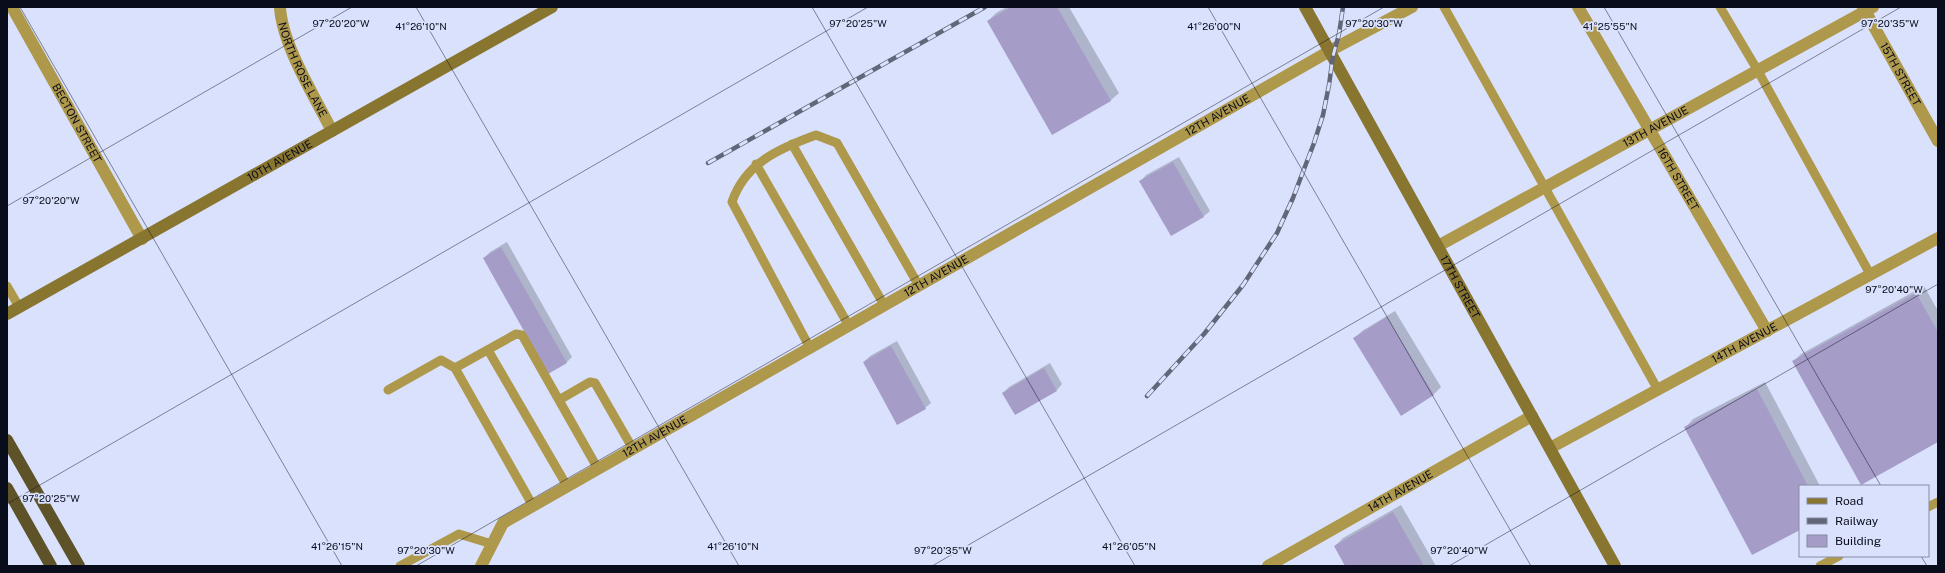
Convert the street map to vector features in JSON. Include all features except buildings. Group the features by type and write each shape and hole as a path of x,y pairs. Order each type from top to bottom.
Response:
{"highway":[{"path":"7,440 79,566"},
{"path":"7,488 51,566"}],"main road":[{"name":"10TH AVENUE","path":"7,314 552,7"},
{"name":"17TH STREET","path":"1305,7 1615,566"}],"street":[{"name":"BECTON STREET","path":"12,7 142,239"},
{"name":"NORTH ROSE LANE","path":"280,7 280,16 292,50 332,131"},
{"name":"12TH AVENUE","path":"481,566 503,523 1330,51 1412,7"},
{"name":"16TH STREET","path":"1578,7 1767,331"},
{"name":"13TH AVENUE","path":"1438,246 1758,71 1867,8"},
{"name":"15TH STREET","path":"1867,8 1938,141"},
{"name":"14TH AVENUE","path":"1550,448 1938,238"},
{"name":"14TH AVENUE","path":"1268,566 1532,416"}],"lane":[{"path":"1444,7 1658,390"},
{"path":"1720,7 1758,71 1870,274"},
{"path":"810,348 732,202 736,191 756,164 792,144 816,135 837,143 919,286"},
{"path":"792,144 884,305"},
{"path":"756,164 849,326"},
{"path":"7,286 19,307"},
{"path":"455,368 516,334 522,335 598,469"},
{"path":"488,350 567,486"},
{"path":"388,390 441,360 455,368 533,506"},
{"path":"559,400 590,382 595,383 633,449"},
{"path":"1929,506 1938,502"},
{"path":"400,566 410,564 459,534 492,544"},
{"path":"1820,566 1837,557"}],"railway":[{"path":"708,163 985,7"},
{"path":"1147,396 1204,334 1243,285 1277,233 1293,198 1323,115 1343,7"}]}
